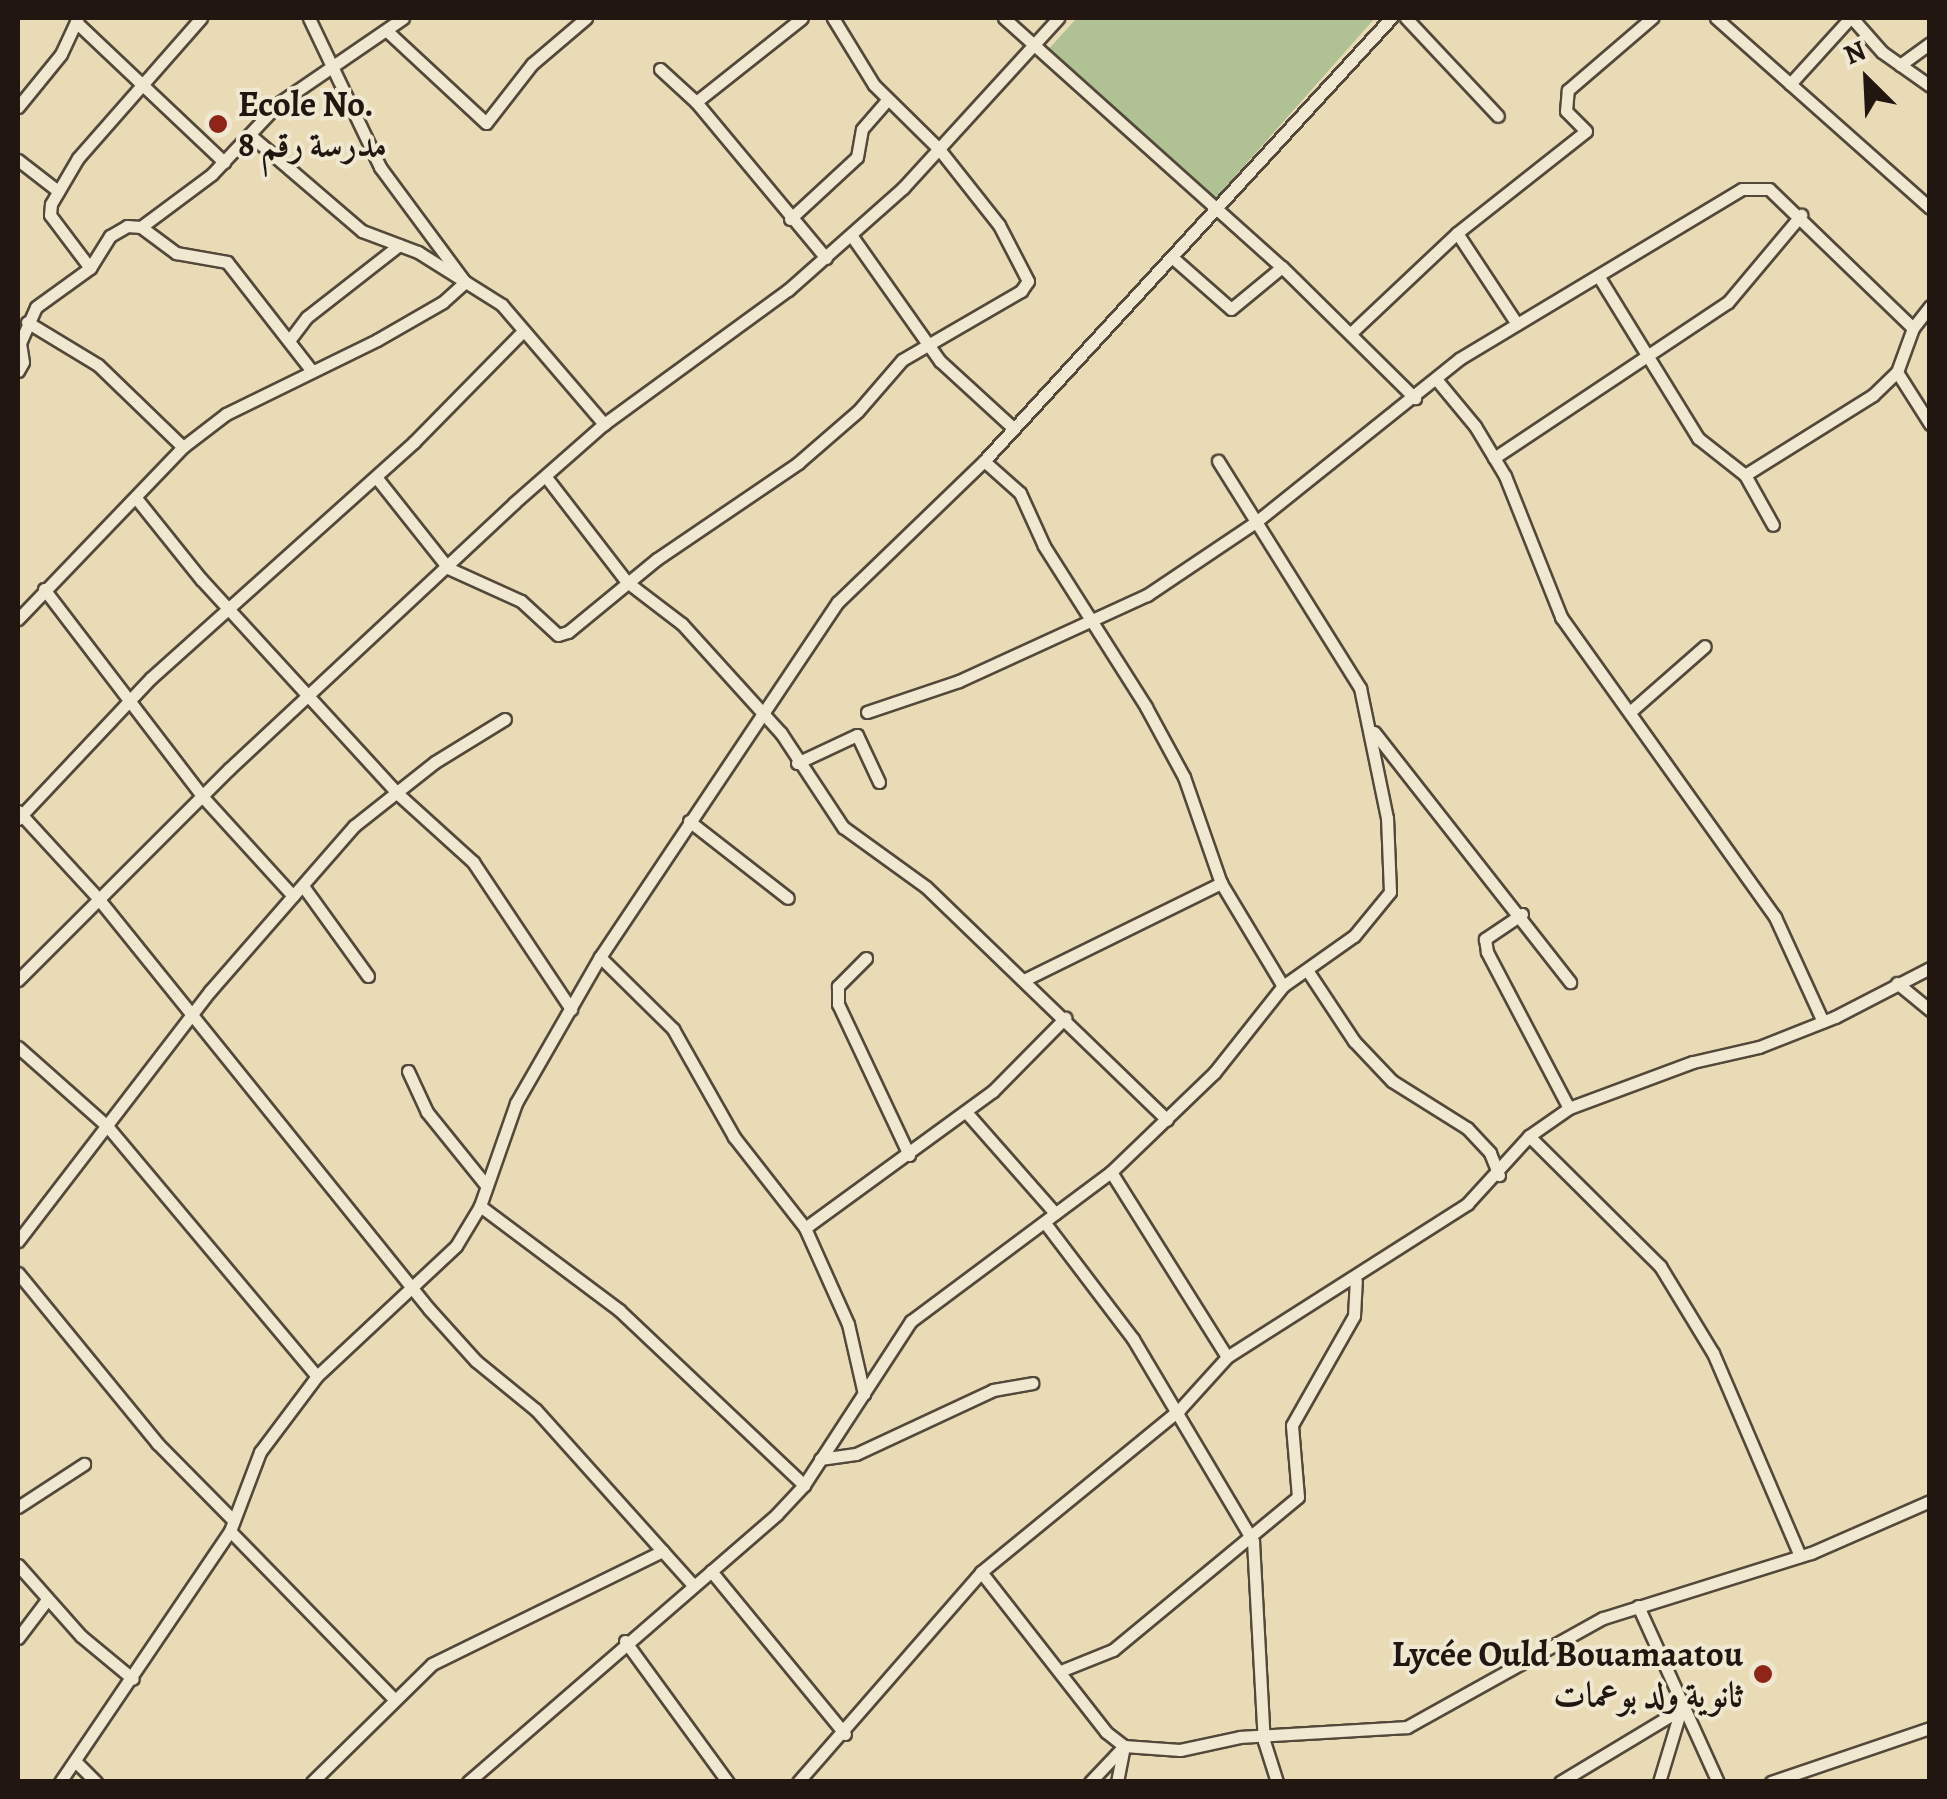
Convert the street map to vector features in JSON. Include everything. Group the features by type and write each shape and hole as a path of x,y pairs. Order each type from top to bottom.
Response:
{"street":[{"path":"90,268 50,214 58,191 78,158 201,18"},
{"path":"308,18 390,184 465,282"},
{"path":"18,371 27,322 52,290 90,268 110,236 141,227 224,162 279,103 403,18"},
{"path":"387,31 486,123 532,64 586,18"},
{"path":"696,102 802,18"},
{"path":"376,477 448,568 521,601 558,634 798,464 858,411 902,360 1028,281 999,225 940,149 886,100 833,18"},
{"path":"1004,18 1282,267 1415,398"},
{"path":"18,980 202,796 604,424 826,258 851,235 940,149 1058,18"},
{"path":"60,1782 133,1678 231,1525 260,1452 317,1376 456,1246 480,1206 516,1102 600,957 761,710 838,602 984,461 1391,18"},
{"path":"1406,18 1498,116"},
{"path":"1352,332 1457,233 1586,131 1566,111 1568,90 1652,18"},
{"path":"1716,18 1930,208"},
{"path":"1790,84 1851,18 1900,65 1930,86"},
{"path":"18,107 60,54 78,20 224,162"},
{"path":"1900,65 1930,44"},
{"path":"660,69 696,102 790,220 826,258"},
{"path":"790,220 857,156 862,129 886,100"},
{"path":"250,135 362,231 399,245 502,305 604,424"},
{"path":"18,160 58,191"},
{"path":"868,712 1091,623 1147,594 1257,521 1436,380 1517,324 1742,189 1770,189 1913,328"},
{"path":"1494,458 1728,302 1801,215"},
{"path":"141,227 176,253 227,262 291,338 312,371"},
{"path":"1457,233 1517,324"},
{"path":"851,235 928,346 1013,428"},
{"path":"291,338 307,317 399,245"},
{"path":"1173,258 1231,309 1282,267"},
{"path":"1599,276 1698,438 1744,475 1773,524"},
{"path":"18,619 184,446 226,414 443,302 465,282"},
{"path":"1744,475 1846,415 1897,372 1913,328 1930,306"},
{"path":"27,322 98,366 184,446"},
{"path":"523,330 376,477 230,612 195,636 19,815 97,897 476,1360 536,1410 693,1585"},
{"path":"1897,372 1930,424"},
{"path":"1436,380 1494,458 1562,618 1775,917 1823,1022"},
{"path":"984,461 1020,494 1091,623 1184,778 1221,882 1283,986"},
{"path":"468,1782 804,1485 911,1321 1111,1172 1167,1120 1283,986 1310,972 1354,936 1390,892 1374,732 1360,688 1218,461"},
{"path":"546,477 627,582 682,624 761,710 843,828 926,887 1167,1120"},
{"path":"136,498 230,612 310,694 396,794 484,876 571,1010"},
{"path":"44,588 202,796 293,896"},
{"path":"18,597 28,607"},
{"path":"1631,711 1705,646"},
{"path":"18,1241 192,1016 354,826 505,718"},
{"path":"1374,732 1522,914 1570,982"},
{"path":"797,763 857,734 879,782"},
{"path":"689,821 788,898"},
{"path":"1024,980 1221,882"},
{"path":"304,886 368,976"},
{"path":"1522,914 1485,939 1487,952 1569,1108"},
{"path":"600,957 673,1029 734,1137 804,1228 836,1290 864,1394"},
{"path":"866,958 838,986 838,1004 909,1154"},
{"path":"798,1782 845,1734 981,1572 1179,1410 1227,1357 1322,1290 1356,1281 1499,1175 1529,1136 1569,1108 1823,1022 1930,968"},
{"path":"1310,972 1354,1041 1392,1081 1467,1128 1490,1154 1499,1175"},
{"path":"1898,983 1930,1010"},
{"path":"804,1228 966,1112 1065,1018"},
{"path":"18,1047 107,1126 317,1376"},
{"path":"408,1071 427,1112 486,1185"},
{"path":"966,1112 1055,1213"},
{"path":"1529,1136 1660,1266 1713,1353 1800,1556"},
{"path":"1111,1172 1227,1357"},
{"path":"480,1206 619,1310 804,1485"},
{"path":"1045,1223 1179,1410 1253,1540 1264,1741 1277,1782"},
{"path":"18,1273 158,1443 394,1699"},
{"path":"1062,1670 1113,1650 1253,1540 1298,1497 1292,1426 1354,1316 1356,1281"},
{"path":"820,1459 856,1454 993,1390 1032,1383"},
{"path":"18,1507 84,1464"},
{"path":"981,1572 1124,1746 1146,1751 1240,1737 1264,1741 1407,1728 1638,1606 1800,1556 1930,1500"},
{"path":"312,1782 432,1664 664,1551"},
{"path":"18,1565 46,1601 133,1678"},
{"path":"711,1571 845,1734"},
{"path":"18,1638 46,1601"},
{"path":"1638,1606 1681,1709 1718,1782"},
{"path":"625,1641 728,1782"},
{"path":"1560,1782 1681,1709"},
{"path":"1659,1782 1681,1709"},
{"path":"1771,1782 1930,1728"},
{"path":"1090,1782 1124,1746"},
{"path":"1117,1782 1124,1746"},
{"path":"75,1761 96,1782"}],"green space":[{"path":"1077,18 1375,18 1215,199 1045,53"}],"place":[{"name":"Ecole No. 8 مدرسة رقم","path":"218,124"},
{"name":"Lycée Ould Bouamaatou ثانوية ولد بوعمات","path":"1763,1674"}]}
